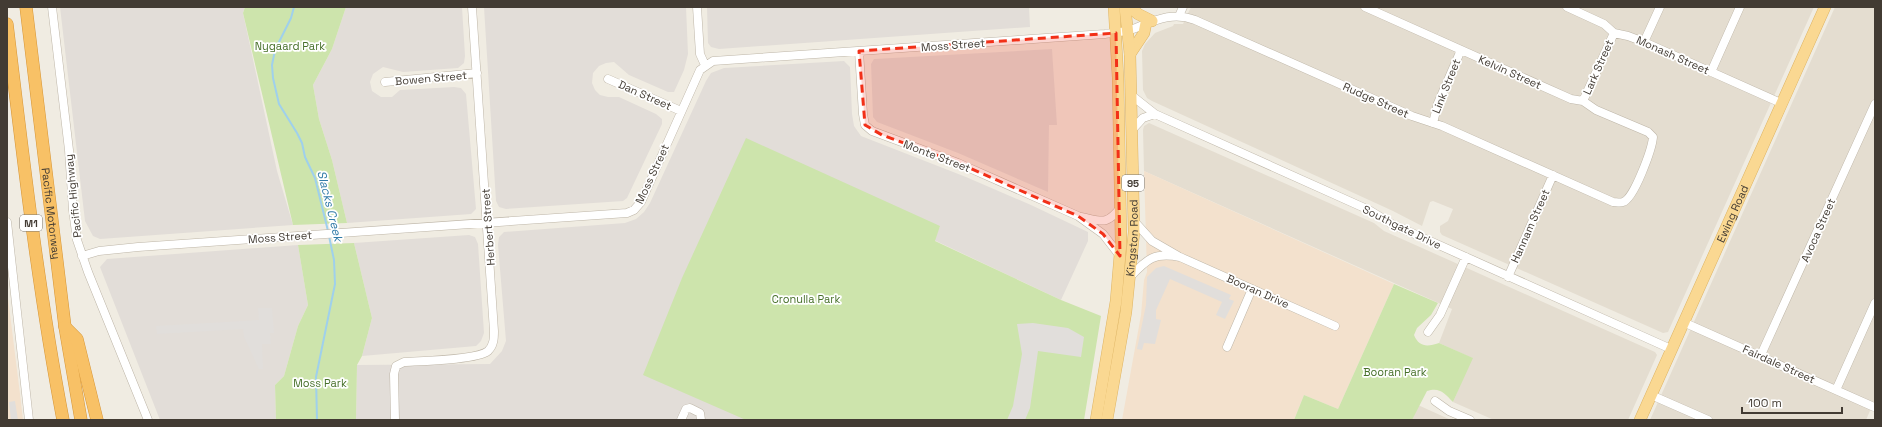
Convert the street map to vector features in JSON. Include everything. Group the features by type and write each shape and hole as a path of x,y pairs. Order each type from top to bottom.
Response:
{"highway":[{"name":"Pacific Motorway","path":"26,7 66,327 81,420"},
{"name":"Pacific Motorway","path":"7,24 32,232 49,350 62,420"},
{"path":"66,327 77,339 97,420"}],"main road":[{"name":"Kingston Road","path":"1096,420 1116,301 1120,256 1121,206 1114,7"},
{"name":"Kingston Road","path":"1107,420 1124,324 1130,278 1134,221 1130,54 1126,7"},
{"path":"1130,7 1149,22 1144,33 1130,54"},
{"name":"Ewing Road","path":"1640,420 1825,7"}],"street":[{"name":"Pacific Highway","path":"52,7 69,150 74,224 82,256 148,420"},
{"name":"Herbert Street","path":"395,420 394,374 396,366 404,362 473,356 487,351 493,343 494,331 488,223 472,7"},
{"path":"697,7 700,54 705,65"},
{"path":"1179,16 1183,7"},
{"name":"Kelvin Street","path":"1366,7 1571,99 1583,101 1596,110 1648,132 1653,137 1652,147 1637,184 1629,198 1623,202"},
{"name":"Monash Street","path":"1567,7 1578,9 1604,24 1614,33 1644,42 1781,103"},
{"path":"1644,42 1660,7"},
{"path":"1711,72 1740,7"},
{"name":"Rudge Street","path":"1128,30 1149,22 1179,16 1191,19 1613,202 1623,202"},
{"name":"Moss Street","path":"82,256 100,251 138,247 624,214 631,212 637,207 643,198 693,82 705,65 713,61 1116,33 1128,30"},
{"name":"Lark Street","path":"1583,101 1614,33"},
{"name":"Link Street","path":"1433,124 1438,103 1461,50"},
{"name":"Monte Street","path":"859,51 863,114 865,125 872,131 958,163 1078,216 1100,221 1108,220 1113,217 1121,206"},
{"name":"Bowen Street","path":"385,82 477,73"},
{"name":"Dan Street","path":"608,79 681,111"},
{"name":"Southgate Drive","path":"1131,95 1154,114 1369,210 1392,224 1508,277 1671,349"},
{"name":"Avoca Street","path":"1760,356 1875,104"},
{"path":"1132,130 1143,118 1154,114"},
{"name":"Hannam Street","path":"1508,277 1553,175"},
{"name":"Monte Street","path":"1078,216 1103,234 1120,256"},
{"name":"Booran Drive","path":"1134,221 1152,241 1180,257 1335,326"},
{"path":"7,222 29,420"},
{"name":"Booran Drive","path":"1130,278 1142,264 1152,258 1165,255 1180,257"},
{"path":"1428,332 1440,316 1466,257"},
{"path":"1227,348 1252,289"},
{"path":"1836,390 1875,303"},
{"name":"Fairdale Street","path":"1684,322 1874,407"},
{"path":"1651,395 1708,420"},
{"path":"1435,401 1449,411 1470,420"},
{"path":"681,420 686,409 690,408 700,413 701,420"},
{"path":"1684,420 1688,411"}],"highlighted area":[{"path":"1116,33 1120,256 1103,234 1078,216 958,163 882,135 865,125 859,51"}],"shaded area":[{"path":"60,7 245,7 243,13 277,171 293,225 100,239 93,236 85,221"},
{"path":"346,7 462,7 465,56 464,63 458,68 403,72 383,67 373,74 370,82 372,91 381,97 392,97 400,90 454,87 461,88 466,94 476,209 471,214 347,223 332,160 319,119 313,85 332,49"},
{"path":"484,7 686,7 688,54 684,70 674,92 668,92 629,75 614,62 599,66 593,73 592,83 595,90 600,95 619,97 656,114 662,119 662,124 627,198 623,201 506,209 499,207 496,201"},
{"path":"707,7 1029,7 1030,27 719,49 711,47 708,43"},
{"path":"1191,7 1814,7 1668,332 1663,333 1442,235 1440,232 1440,226 1448,221 1453,209 1433,201 1430,202 1422,226 1393,211 1147,98 1143,90 1142,51 1145,44 1155,33 1173,26 1174,24 1183,24"},
{"path":"1835,7 1875,7 1875,399 1866,420 1650,420"},
{"path":"1052,49 1057,125 1049,125 1048,192 958,153 877,122 873,117 871,64 874,59"},
{"path":"844,61 850,67 854,126 861,136 966,177 1088,232 1088,241 1061,300 934,240 940,226 746,420 356,420 357,365 490,364 502,351 506,341 498,245 499,237 504,232 625,223 636,219 644,212 650,203 711,73 724,68"},
{"path":"1149,123 1374,223 1384,231 1655,352 1657,355 1628,420 1494,420 1453,402 1472,358 1439,343 1452,309 1144,171 1143,130 1144,126"},
{"path":"1144,171 1394,284 1338,409 1304,395 1294,420 1122,420 1141,315 1144,280 1147,272"},
{"path":"469,235 475,237 478,244 484,333 481,341 476,346 362,356 372,318 354,243"},
{"path":"298,245 308,305 298,326 284,376 275,385 276,420 160,420 100,267 107,259"},
{"path":"1164,266 1231,295 1229,299 1234,301 1225,319 1216,315 1222,302 1170,279 1156,310 1156,319 1161,320 1155,344 1144,343 1142,350 1137,349 1146,305 1147,277 1156,268"},
{"path":"7,290 20,394 23,420 7,420"},
{"path":"258,308 272,308 274,333 270,333 271,344 262,344 263,369 259,369 244,337 243,329 157,334 156,326 259,320"},
{"path":"1033,323 1068,328 1084,337 1081,357 1038,351 1030,408 1025,420 1007,420 1013,406 1022,354 1017,324"},
{"path":"15,401 18,420 11,420 9,402"},
{"path":"1418,405 1451,420 1412,420"}],"green space":[{"name":"Nygaard Park","path":"245,7 346,7 332,49 313,85 319,119 332,160 347,223 293,225 243,13"},
{"name":"Cronulla Park","path":"746,138 940,226 935,241 1061,300 1101,316 1084,420 746,420 643,375 682,278"},
{"name":"Moss Park","path":"354,243 372,318 362,356 357,365 356,420 276,420 275,385 284,376 298,326 308,305 298,245"},
{"name":"Booran Park","path":"1394,284 1438,303 1431,315 1417,328 1414,335 1418,342 1424,345 1439,343 1473,358 1453,402 1439,390 1431,390 1427,391 1412,420 1294,420 1304,395 1338,409"}],"waterway":[{"name":"Slacks Creek","path":"294,7 291,18 275,50 272,65 273,78 279,104 302,143 305,157 315,178 328,231"},
{"name":"Slacks Creek","path":"317,420 316,377 335,284 334,260 329,236"}]}
